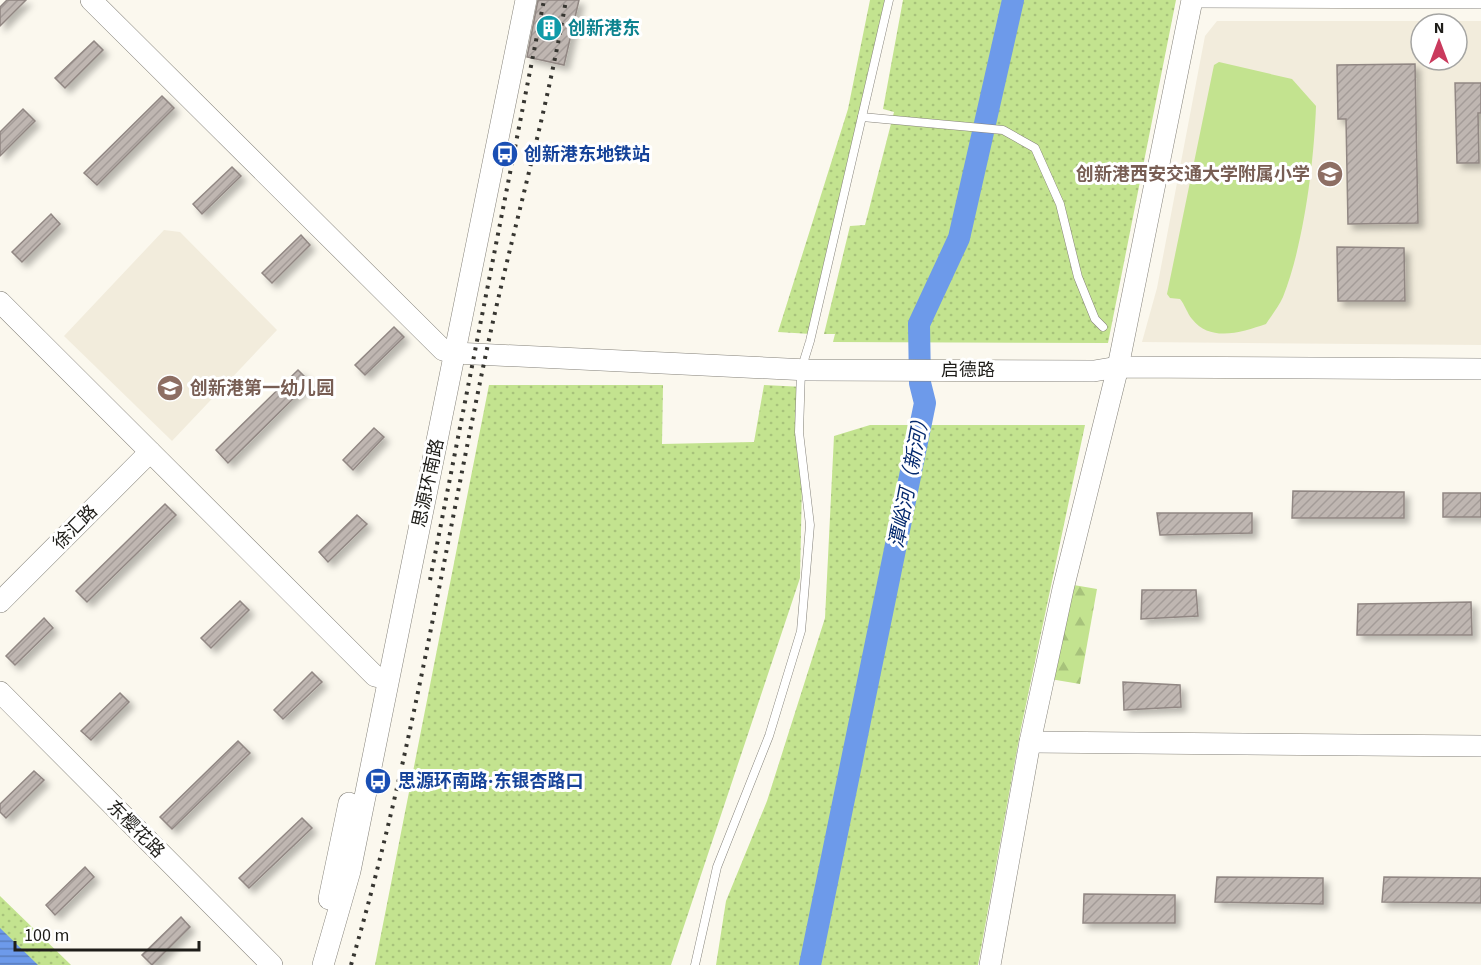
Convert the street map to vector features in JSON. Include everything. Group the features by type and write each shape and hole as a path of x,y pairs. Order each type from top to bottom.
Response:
{"street":[{"path":"91,0 449,351"},
{"name":"思源环南路","path":"449,351 512,0"},
{"name":"思源环南路","path":"309,965 329,897 381,677 526,0"},
{"path":"990,965 1030,742 1064,589 1118,367 1192,0 1481,1"},
{"path":"0,302 150,453 381,677"},
{"name":"启德路","path":"449,351 804,370 1094,371 1118,367 1481,369"},
{"name":"徐汇路","path":"0,602 150,453"},
{"name":"思源环南路","path":"323,965 350,871 381,677"},
{"name":"东樱花路","path":"0,692 272,965"},
{"path":"1030,742 1481,746"}],"lane":[{"path":"695,965 717,867 770,736 801,631 810,525 799,432 804,370 889,0"},
{"path":"862,117 1003,130 1035,147 1060,204 1078,277 1095,319 1103,327"}],"shaded area":[{"name":"创新港西安交通大学附属小学","path":"1217,21 1409,21 1409,72 1469,72 1469,21 1481,21 1481,345 1142,342 1157,288 1205,36"},
{"name":"创新港第一幼儿园","path":"164,230 180,232 277,330 172,441 64,336"}],"green space":[{"path":"870,0 892,0 811,334 778,332 848,109"},
{"path":"903,0 1176,0 1108,343 833,342 835,334 824,334 850,226 865,225 894,112 883,109"},
{"path":"1219,62 1292,79 1316,106 1307,203 1297,253 1283,297 1266,324 1227,334 1208,331 1200,326 1190,317 1180,299 1170,298 1167,294 1214,65"},
{"path":"489,385 663,385 662,444 754,442 764,385 804,387 800,578 671,965 375,965"},
{"path":"870,425 1085,425 1021,728 978,965 716,965 726,901 767,801 825,618 834,436"},
{"path":"1062,583 1097,589 1080,684 1044,678"},
{"path":"0,896 71,965 0,965"}],"water":[{"path":"0,928 38,965 0,965"}],"building":[{"path":"7,0 26,0 0,26 0,7"},
{"name":"创新港东","path":"538,0 579,0 564,65 527,57"},
{"path":"94,41 103,50 65,88 55,78"},
{"path":"1409,64 1409,72 1415,72 1418,223 1348,224 1346,119 1338,119 1337,65"},
{"path":"1455,83 1481,83 1481,113 1478,113 1479,163 1457,163"},
{"path":"162,96 174,108 97,185 84,173"},
{"path":"23,109 35,121 0,156 0,132"},
{"path":"232,167 241,176 202,214 193,204"},
{"path":"51,214 60,224 22,262 12,252"},
{"path":"301,235 310,245 272,283 262,273"},
{"path":"1337,247 1404,248 1405,301 1338,301"},
{"path":"394,327 404,337 365,375 355,365"},
{"path":"298,370 310,382 228,463 216,450"},
{"path":"374,428 384,437 353,470 343,460"},
{"path":"1293,491 1404,492 1404,518 1292,518"},
{"path":"1443,493 1481,493 1481,517 1443,517"},
{"path":"165,504 176,515 87,602 76,591"},
{"path":"1157,513 1252,513 1252,533 1160,535"},
{"path":"357,515 367,524 328,562 319,552"},
{"path":"1142,590 1196,590 1198,616 1141,619"},
{"path":"240,601 249,610 211,648 201,638"},
{"path":"1471,602 1472,635 1357,635 1358,604"},
{"path":"44,618 53,628 15,665 6,656"},
{"path":"312,672 322,682 283,719 274,710"},
{"path":"1123,682 1180,685 1181,707 1124,710"},
{"path":"120,693 129,702 91,740 81,731"},
{"path":"238,741 250,753 172,829 160,817"},
{"path":"34,771 44,780 6,818 0,812 0,804"},
{"path":"302,818 312,828 249,888 239,878"},
{"path":"85,867 94,877 55,915 46,905"},
{"path":"1217,877 1323,878 1323,904 1215,902"},
{"path":"1384,877 1481,878 1481,903 1382,902"},
{"path":"1084,894 1175,895 1175,923 1083,923"},
{"path":"181,917 190,927 152,965 142,955"}],"waterway":[{"name":"潭峪河（新河）","path":"810,965 925,403 920,383 919,324 959,238 1013,0"}],"railway":[{"path":"430,580 544,0"},
{"path":"351,965 372,891 424,666 484,363 548,92 566,0"}],"place":[{"name":"创新港东","path":"549,28"},
{"name":"创新港东地铁站","path":"505,154"},
{"name":"创新港西安交通大学附属小学","path":"1330,174"},
{"name":"创新港第一幼儿园","path":"170,388"},
{"name":"思源环南路·东银杏路口","path":"378,781"}]}
